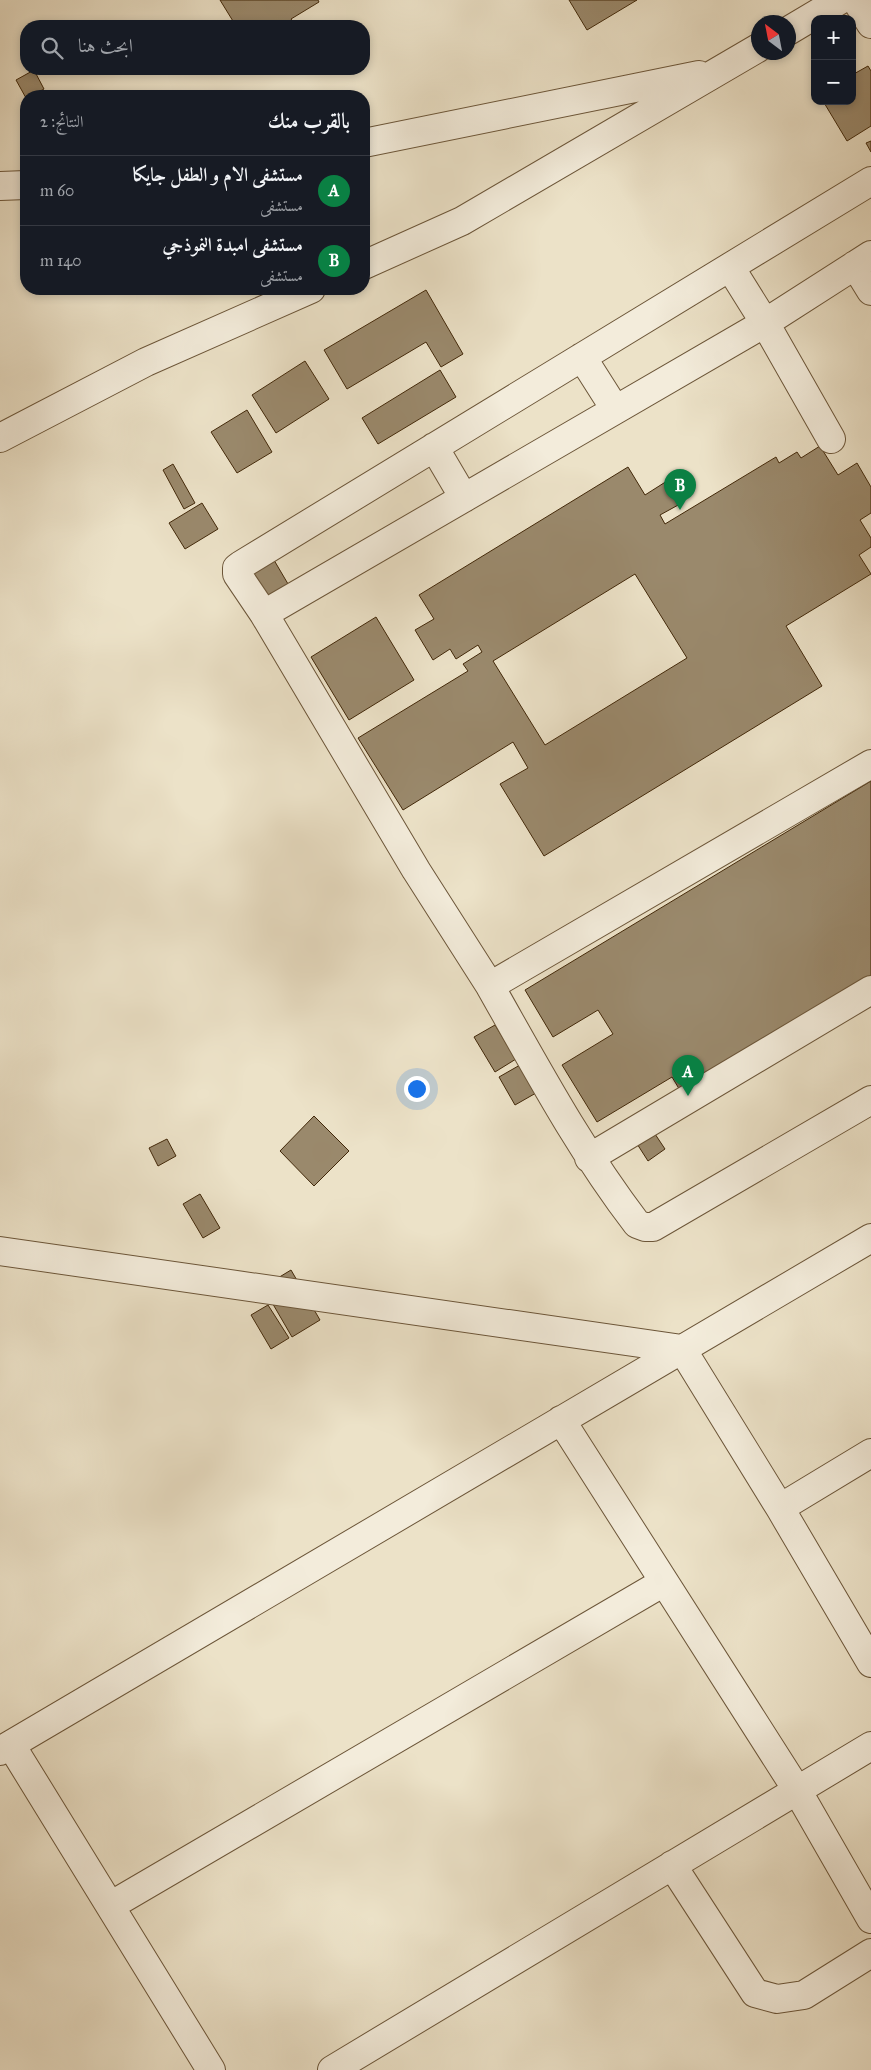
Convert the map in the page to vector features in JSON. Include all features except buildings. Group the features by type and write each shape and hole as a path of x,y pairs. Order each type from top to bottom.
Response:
{"street":[{"path":"796,26 840,0"},
{"path":"856,0 871,24"},
{"path":"370,262 462,221 751,52"},
{"path":"370,142 720,71"},
{"path":"871,181 238,568 237,574 264,614 416,870 490,986 570,1129 637,1224 644,1227 653,1227 871,1100"},
{"path":"0,186 20,185"},
{"path":"264,614 765,322 863,260 871,291"},
{"path":"730,267 765,322 831,439"},
{"path":"0,438 146,362 297,295"},
{"path":"582,357 615,410"},
{"path":"434,447 464,498"},
{"path":"490,986 871,764"},
{"path":"589,1158 871,990"},
{"path":"210,2070 110,1906 5,1748 682,1349 868,1246"},
{"path":"0,1251 682,1349"},
{"path":"682,1349 780,1508 871,1663"},
{"path":"561,1420 797,1790 871,1919"},
{"path":"780,1508 871,1453"},
{"path":"110,1906 664,1582"},
{"path":"332,2070 871,1746"},
{"path":"672,1865 755,1993 777,1999 804,1995 871,1953"}],"place":[{"name":"مستشفى امبدة النموذجي","path":"680,510"},
{"name":"مستشفى الام و الطفل جايكا","path":"688,1096"}]}
